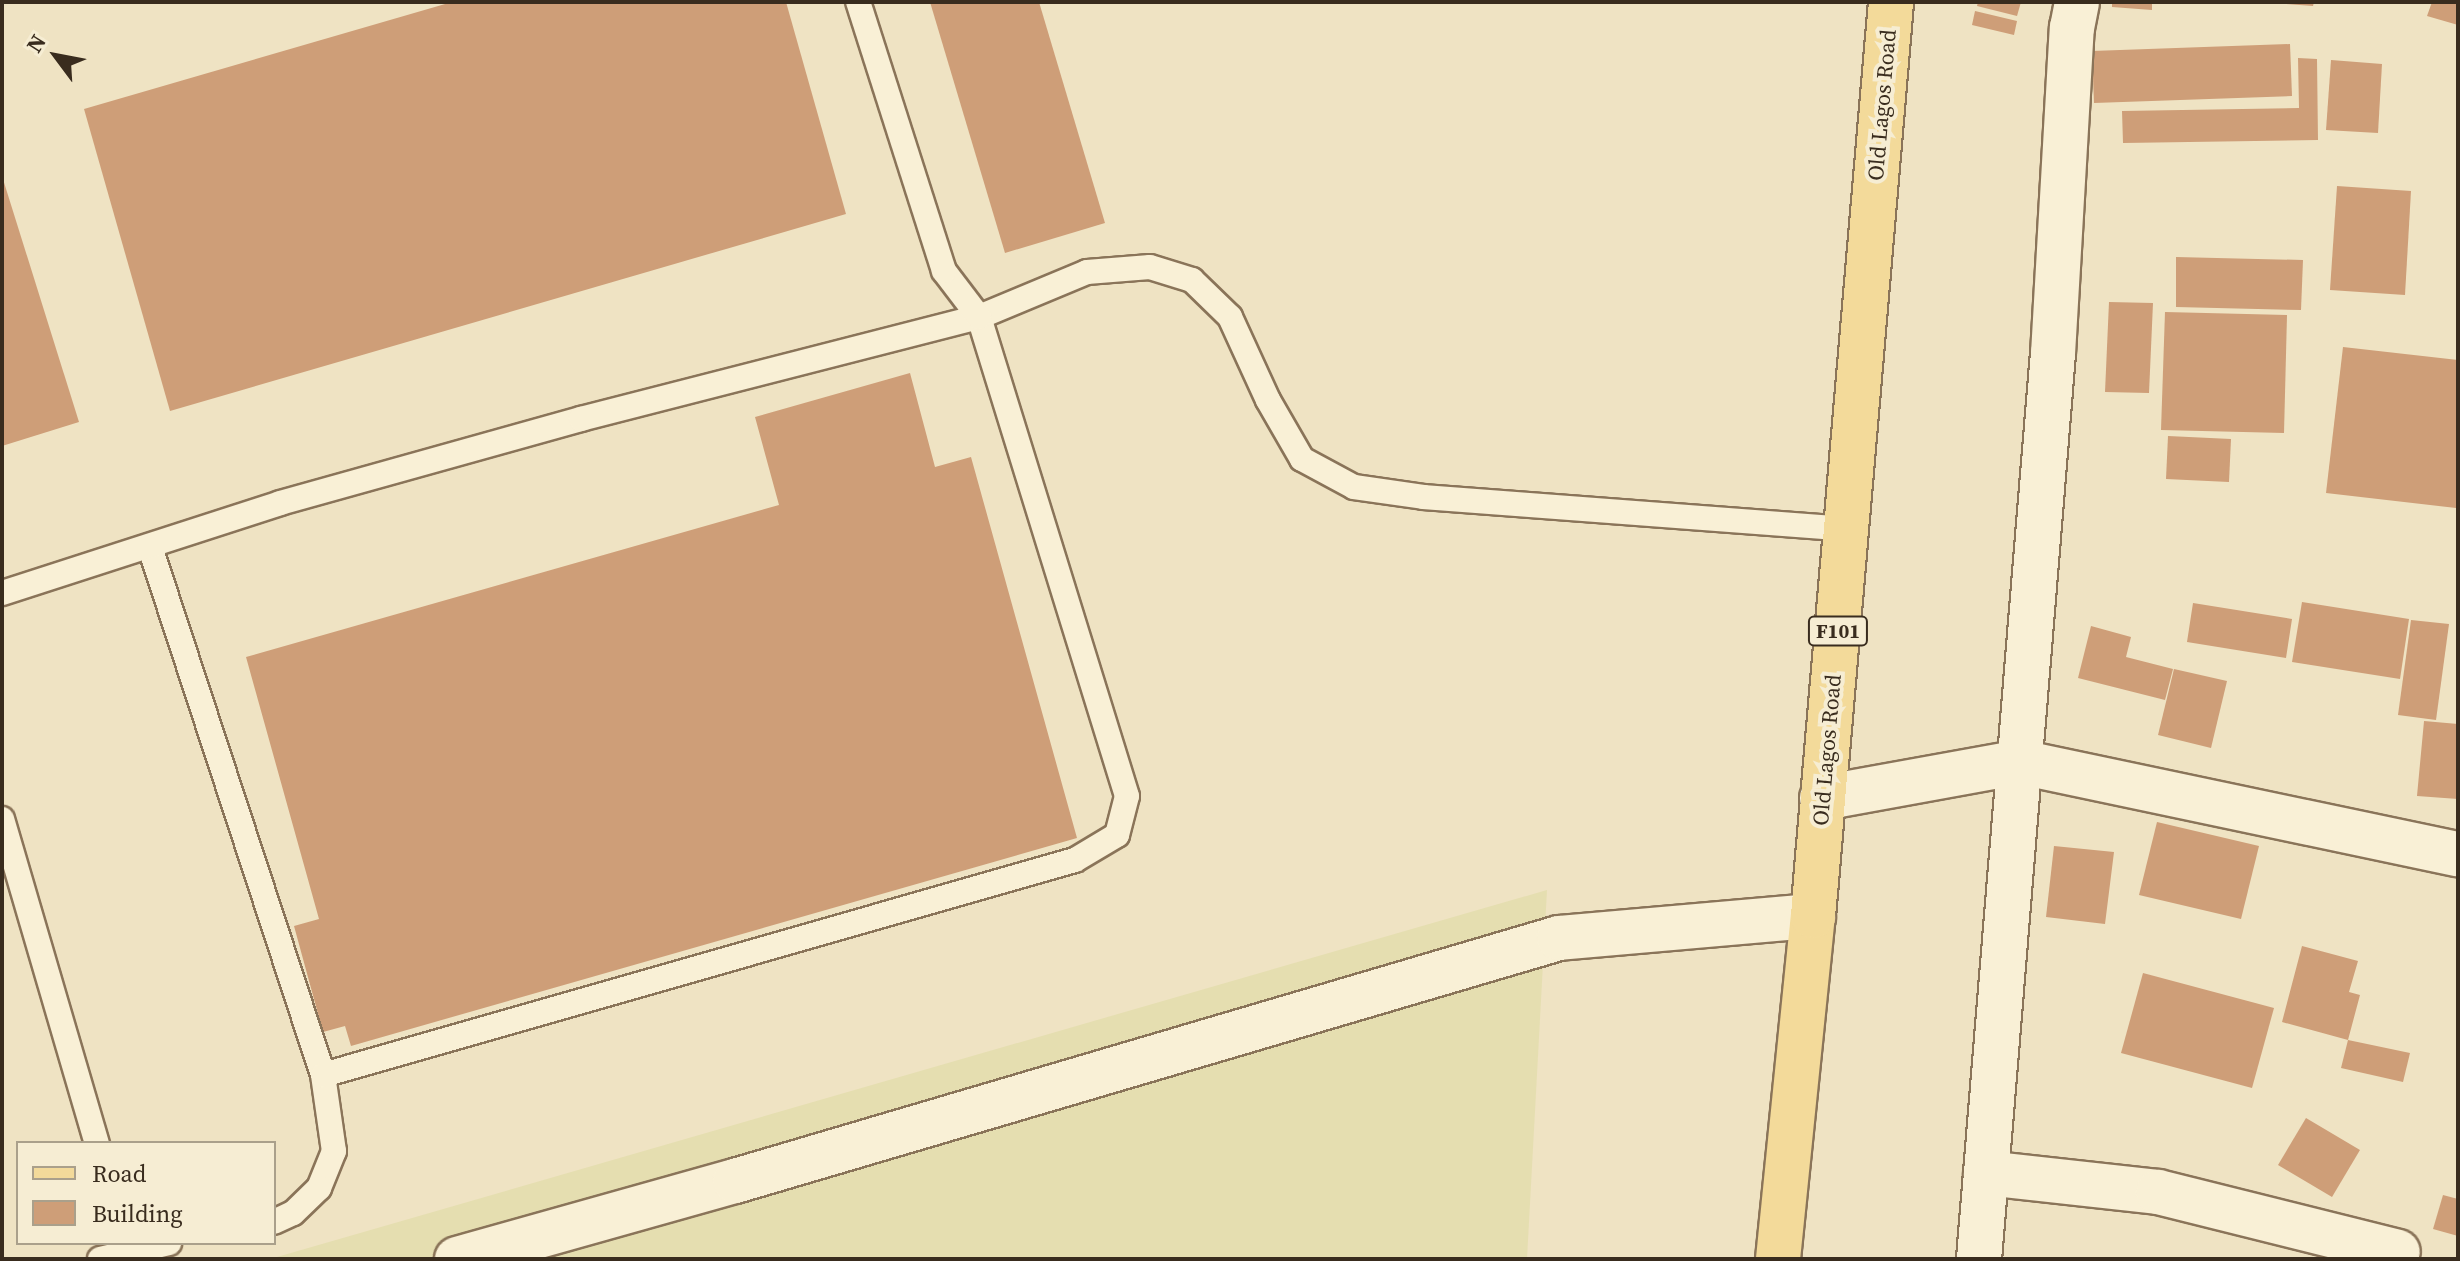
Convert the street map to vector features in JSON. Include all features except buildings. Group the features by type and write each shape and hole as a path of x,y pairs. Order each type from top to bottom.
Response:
{"main road":[{"name":"Old Lagos Road","path":"1778,1259 1813,916 1891,2"}],"street":[{"path":"1979,1259 2053,354 2072,28 2077,2"},
{"path":"1822,798 2020,762 2458,854"},
{"path":"457,1259 735,1181 1559,938 1813,916"},
{"path":"1986,1173 2158,1192 2398,1252"}],"lane":[{"path":"323,1075 1075,860 1117,835 1127,796 979,317 944,271 858,2"},
{"path":"2,593 280,503 551,428 979,317 1087,272 1150,267 1192,280 1230,317 1268,400 1302,459 1354,487 1423,497 1847,529"},
{"path":"150,547 323,1075 334,1151 319,1188 293,1213 276,1221"},
{"path":"2,819 96,1141"},
{"path":"100,1259 127,1247 148,1245"}],"shaded area":[{"path":"1547,890 1527,1259 270,1259"}]}
